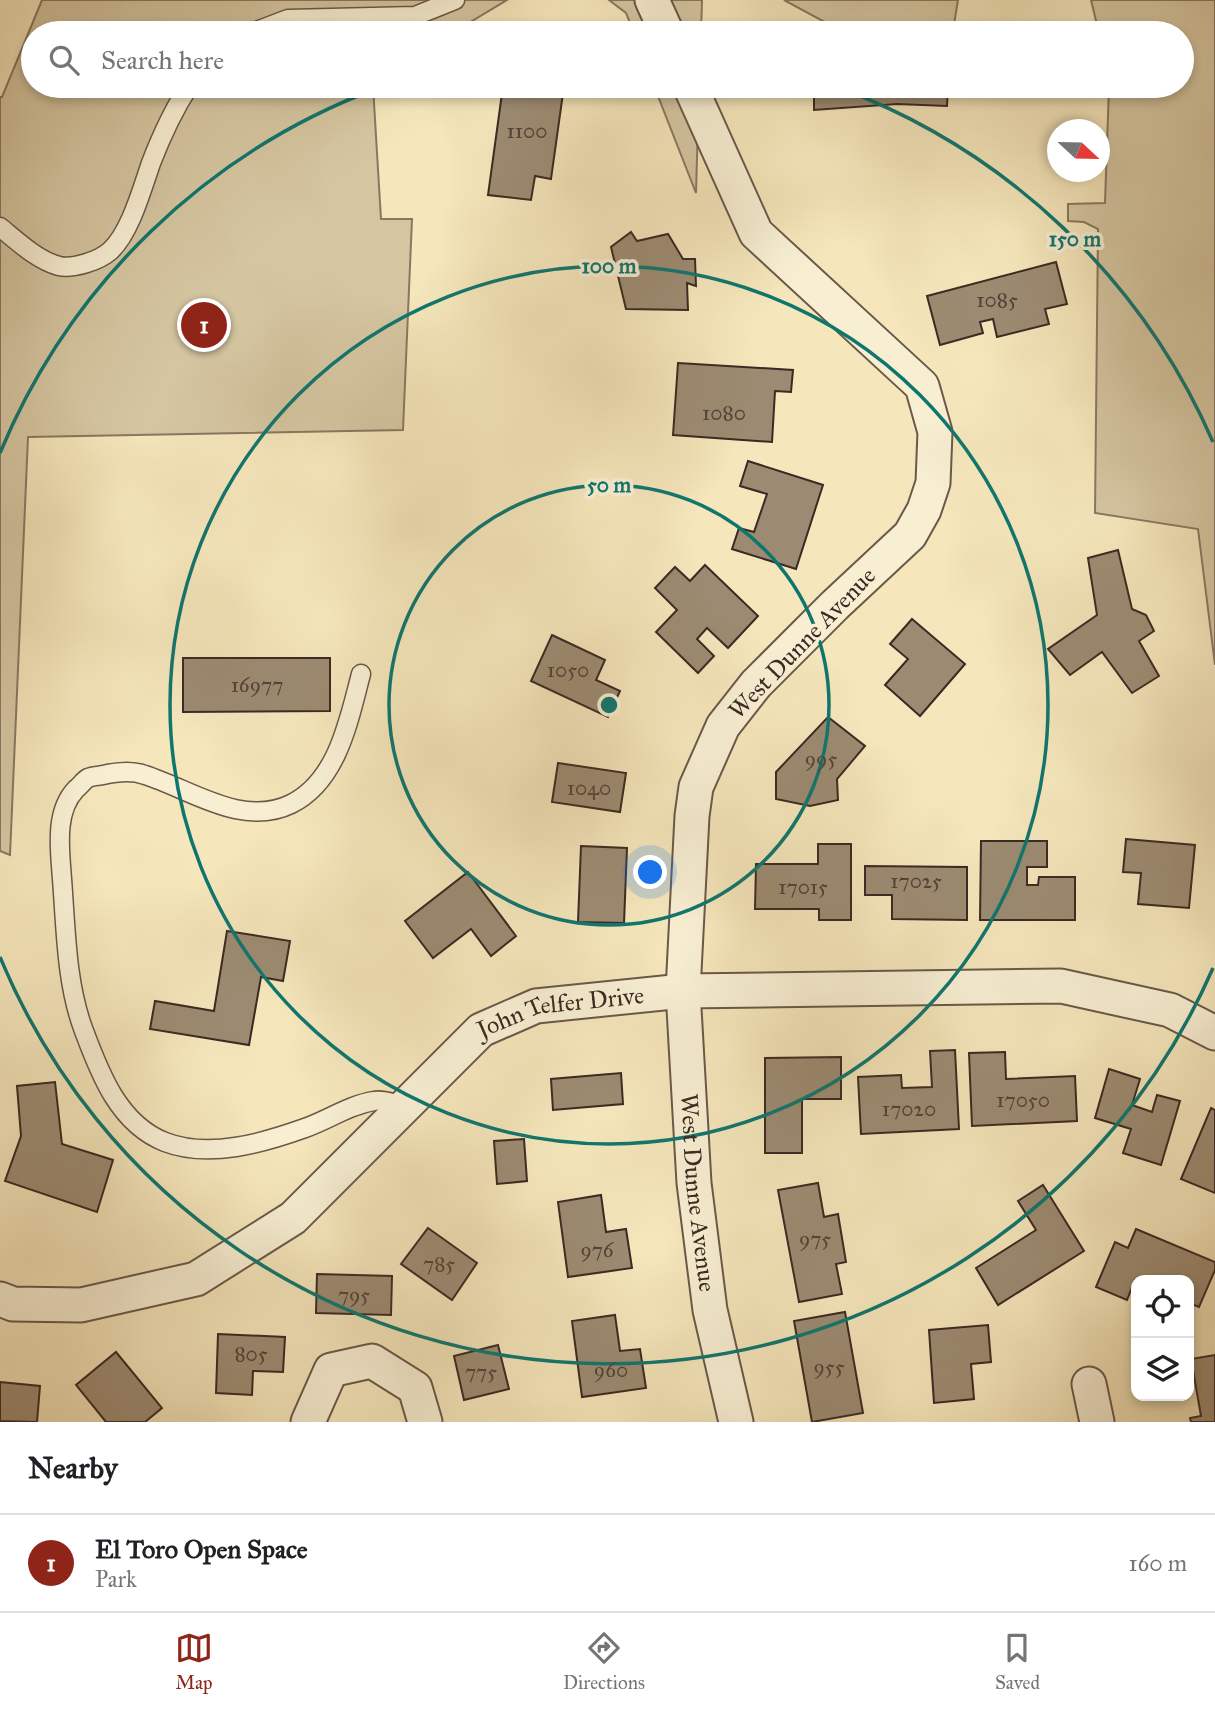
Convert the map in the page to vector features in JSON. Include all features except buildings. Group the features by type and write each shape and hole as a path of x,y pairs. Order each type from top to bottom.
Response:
{"street":[{"path":"652,0 662,21"},
{"name":"West Dunne Avenue","path":"695,98 757,233 922,386 935,432 933,483 924,510 910,535 756,684 723,726 696,787 683,991 694,1183 710,1310 736,1422"},
{"name":"John Telfer Drive","path":"0,1299 13,1304 81,1305 195,1279 293,1218 481,1030 536,1006 683,991 1061,986 1170,1010 1215,1032"},
{"path":"308,1422 331,1370 372,1361 415,1388 425,1422"},
{"path":"1089,1384 1097,1422"}],"lane":[{"path":"283,21 415,16 456,0"},
{"path":"0,228 36,255 60,266 84,264 110,252 131,220 152,160 182,98"},
{"path":"361,674 339,750 322,780 291,804 265,811 225,808 142,774 117,772 87,778 68,798 60,822 60,857 69,964 76,1011 100,1073 113,1097 135,1124 166,1142 200,1149 240,1147 306,1128 349,1108 376,1100 405,1106"}],"shaded area":[{"path":"42,0 507,0 472,21 33,21"},
{"path":"609,0 702,0 701,21 629,21 626,13"},
{"path":"784,0 958,0 955,21 823,21"},
{"path":"1091,0 1215,0 1215,665 1198,529 1095,513 1098,229 1084,222 1068,221 1068,204 1105,203 1106,182 1110,182 1109,98 1194,98 1194,21 1096,21"},
{"path":"21,51 21,98 374,98 381,219 412,219 403,430 28,437 10,855 0,851 2,97"},
{"path":"659,98 699,98 696,193"}],"place":[{"name":"El Toro Open Space","path":"204,325"}]}
